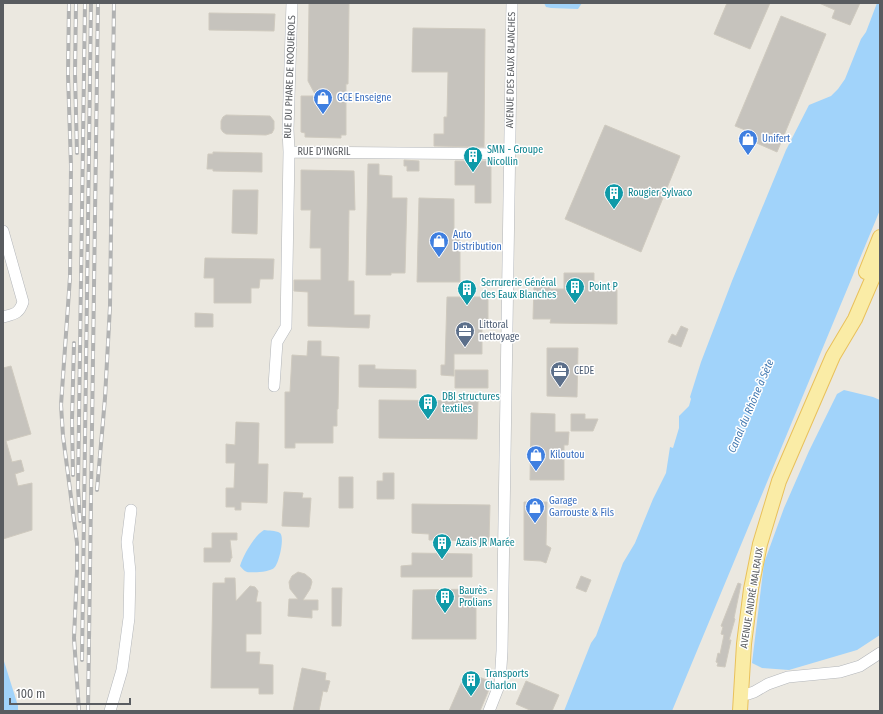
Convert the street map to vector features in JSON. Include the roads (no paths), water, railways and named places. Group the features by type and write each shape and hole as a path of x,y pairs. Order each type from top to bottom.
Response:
{"main road":[{"path":"833,356 838,339 880,237"},
{"path":"833,356 855,319 880,261"},
{"name":"AVENUE ANDRÉ MALRAUX","path":"740,711 744,644 751,589 760,544 779,482 833,356"}],"street":[{"name":"RUE DU PHARE DE ROQUEROLS","path":"289,152 288,129 292,3"},
{"name":"AVENUE DES EAUX BLANCHES","path":"489,711 500,683 502,666 512,3"},
{"name":"RUE D'INGRIL","path":"274,386 276,342 286,327 289,152 510,154"},
{"path":"3,231 23,302 17,313 3,317"},
{"path":"110,711 122,670 129,618 130,572 127,542 131,510"},
{"path":"742,694 754,692 768,684 788,677 840,672 860,666 880,652"}],"water":[{"path":"544,3 582,3 578,9 551,8 546,7"},
{"name":"Canal du Rhône à Sète","path":"877,3 880,3 880,210 672,711 564,711 591,643 596,636 623,563 635,543 653,499 666,473 670,447 673,448 679,428 679,416 689,406 691,399 690,397 701,362 732,281 786,150 809,105 831,96 845,79"},
{"path":"844,390 880,400 880,635 857,650 789,670 762,668 752,663 764,563 784,508 809,451 837,394"},
{"path":"264,530 276,531 281,535 282,545 276,566 269,570 247,572 240,566 253,541"},
{"path":"3,658 18,706 18,711 3,711"}],"railway":[{"path":"69,3 68,75 71,166 70,277 61,405 63,436 77,543 74,638 79,711"},
{"path":"76,3 75,74 77,153"},
{"path":"80,521 78,488 85,3"},
{"path":"82,660 91,3"},
{"path":"88,711 98,3"},
{"path":"97,490 105,398 110,306 114,3"},
{"path":"73,475 72,420 74,343"}],"place":[{"name":"GCE Enseigne","path":"323,115"},
{"name":"Unifert","path":"748,156"},
{"name":"SMN - Groupe Nicollin","path":"473,173"},
{"name":"Rougier Sylvaco","path":"614,210"},
{"name":"Auto Distribution","path":"439,258"},
{"name":"Point P","path":"575,304"},
{"name":"Serrurerie Général des Eaux Blanches","path":"467,306"},
{"name":"Littoral nettoyage","path":"465,348"},
{"name":"CEDE","path":"560,388"},
{"name":"DBI structures textiles","path":"428,420"},
{"name":"Kiloutou","path":"536,472"},
{"name":"Garage Garrouste & Fils","path":"535,524"},
{"name":"Azais JR Marée","path":"442,560"},
{"name":"Baurès - Prolians","path":"445,614"},
{"name":"Transports Charlon","path":"471,697"}]}
